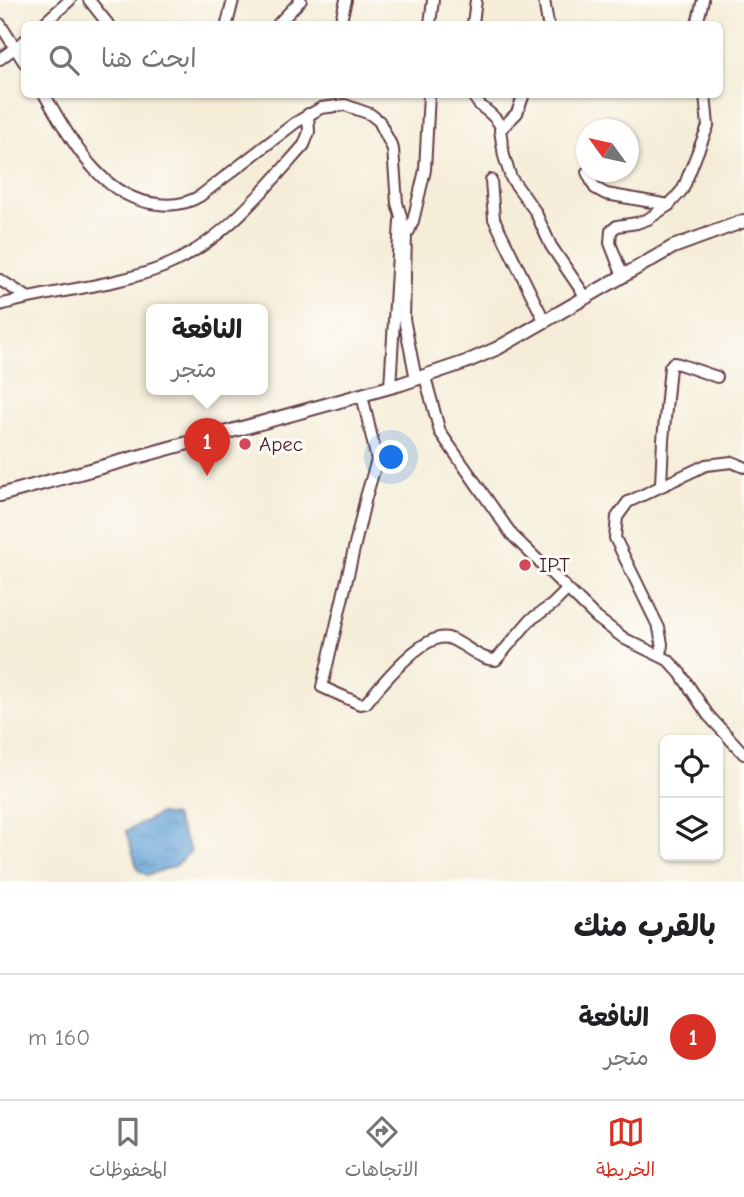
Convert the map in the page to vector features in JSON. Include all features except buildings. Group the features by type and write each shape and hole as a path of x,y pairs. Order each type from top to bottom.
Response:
{"main road":[{"path":"0,495 420,378 492,351 673,247 744,221"}],"street":[{"path":"46,21 70,0"},
{"path":"89,0 106,21"},
{"path":"228,21 233,0"},
{"path":"288,13 289,0"},
{"path":"281,21 301,0"},
{"path":"341,21 346,0"},
{"path":"430,21 433,0"},
{"path":"473,21 476,0"},
{"path":"544,0 548,21"},
{"path":"698,21 703,0"},
{"path":"0,24 20,45 0,59"},
{"path":"46,98 90,165 126,195 162,205 183,204 200,196 308,114 333,100 370,114 385,130 393,149 396,198 401,219 399,295 390,387"},
{"path":"402,234 413,221 425,170 429,98"},
{"path":"474,98 476,102 493,113 501,127 504,156 511,178 536,211 551,246 585,296"},
{"path":"501,127 515,116 522,98"},
{"path":"622,274 610,243 611,231 617,226 648,219 669,205 687,180 708,126 705,98"},
{"path":"0,305 161,267 207,243 255,200 304,145 309,132 308,114"},
{"path":"491,180 494,219 544,320"},
{"path":"592,182 595,188 606,194 669,205"},
{"path":"0,280 27,297"},
{"path":"399,295 420,378 434,415 451,450 506,527 524,549 613,631 668,660 708,715 744,754"},
{"path":"661,485 670,367 673,363 679,364 717,377"},
{"path":"362,395 376,452 376,467 363,509 321,687 360,704 366,703 410,655 442,637 451,639 487,659 496,660 530,620 552,606 567,590"},
{"path":"661,656 659,628 615,538 617,517 628,502 706,465 732,462 744,467"}],"water":[{"path":"159,814 174,816 191,851 175,866 147,875 138,870 126,831"}],"place":[{"name":"Apec","path":"245,444"},
{"name":"النافعة","path":"207,476"},
{"name":"IPT","path":"525,565"}]}
